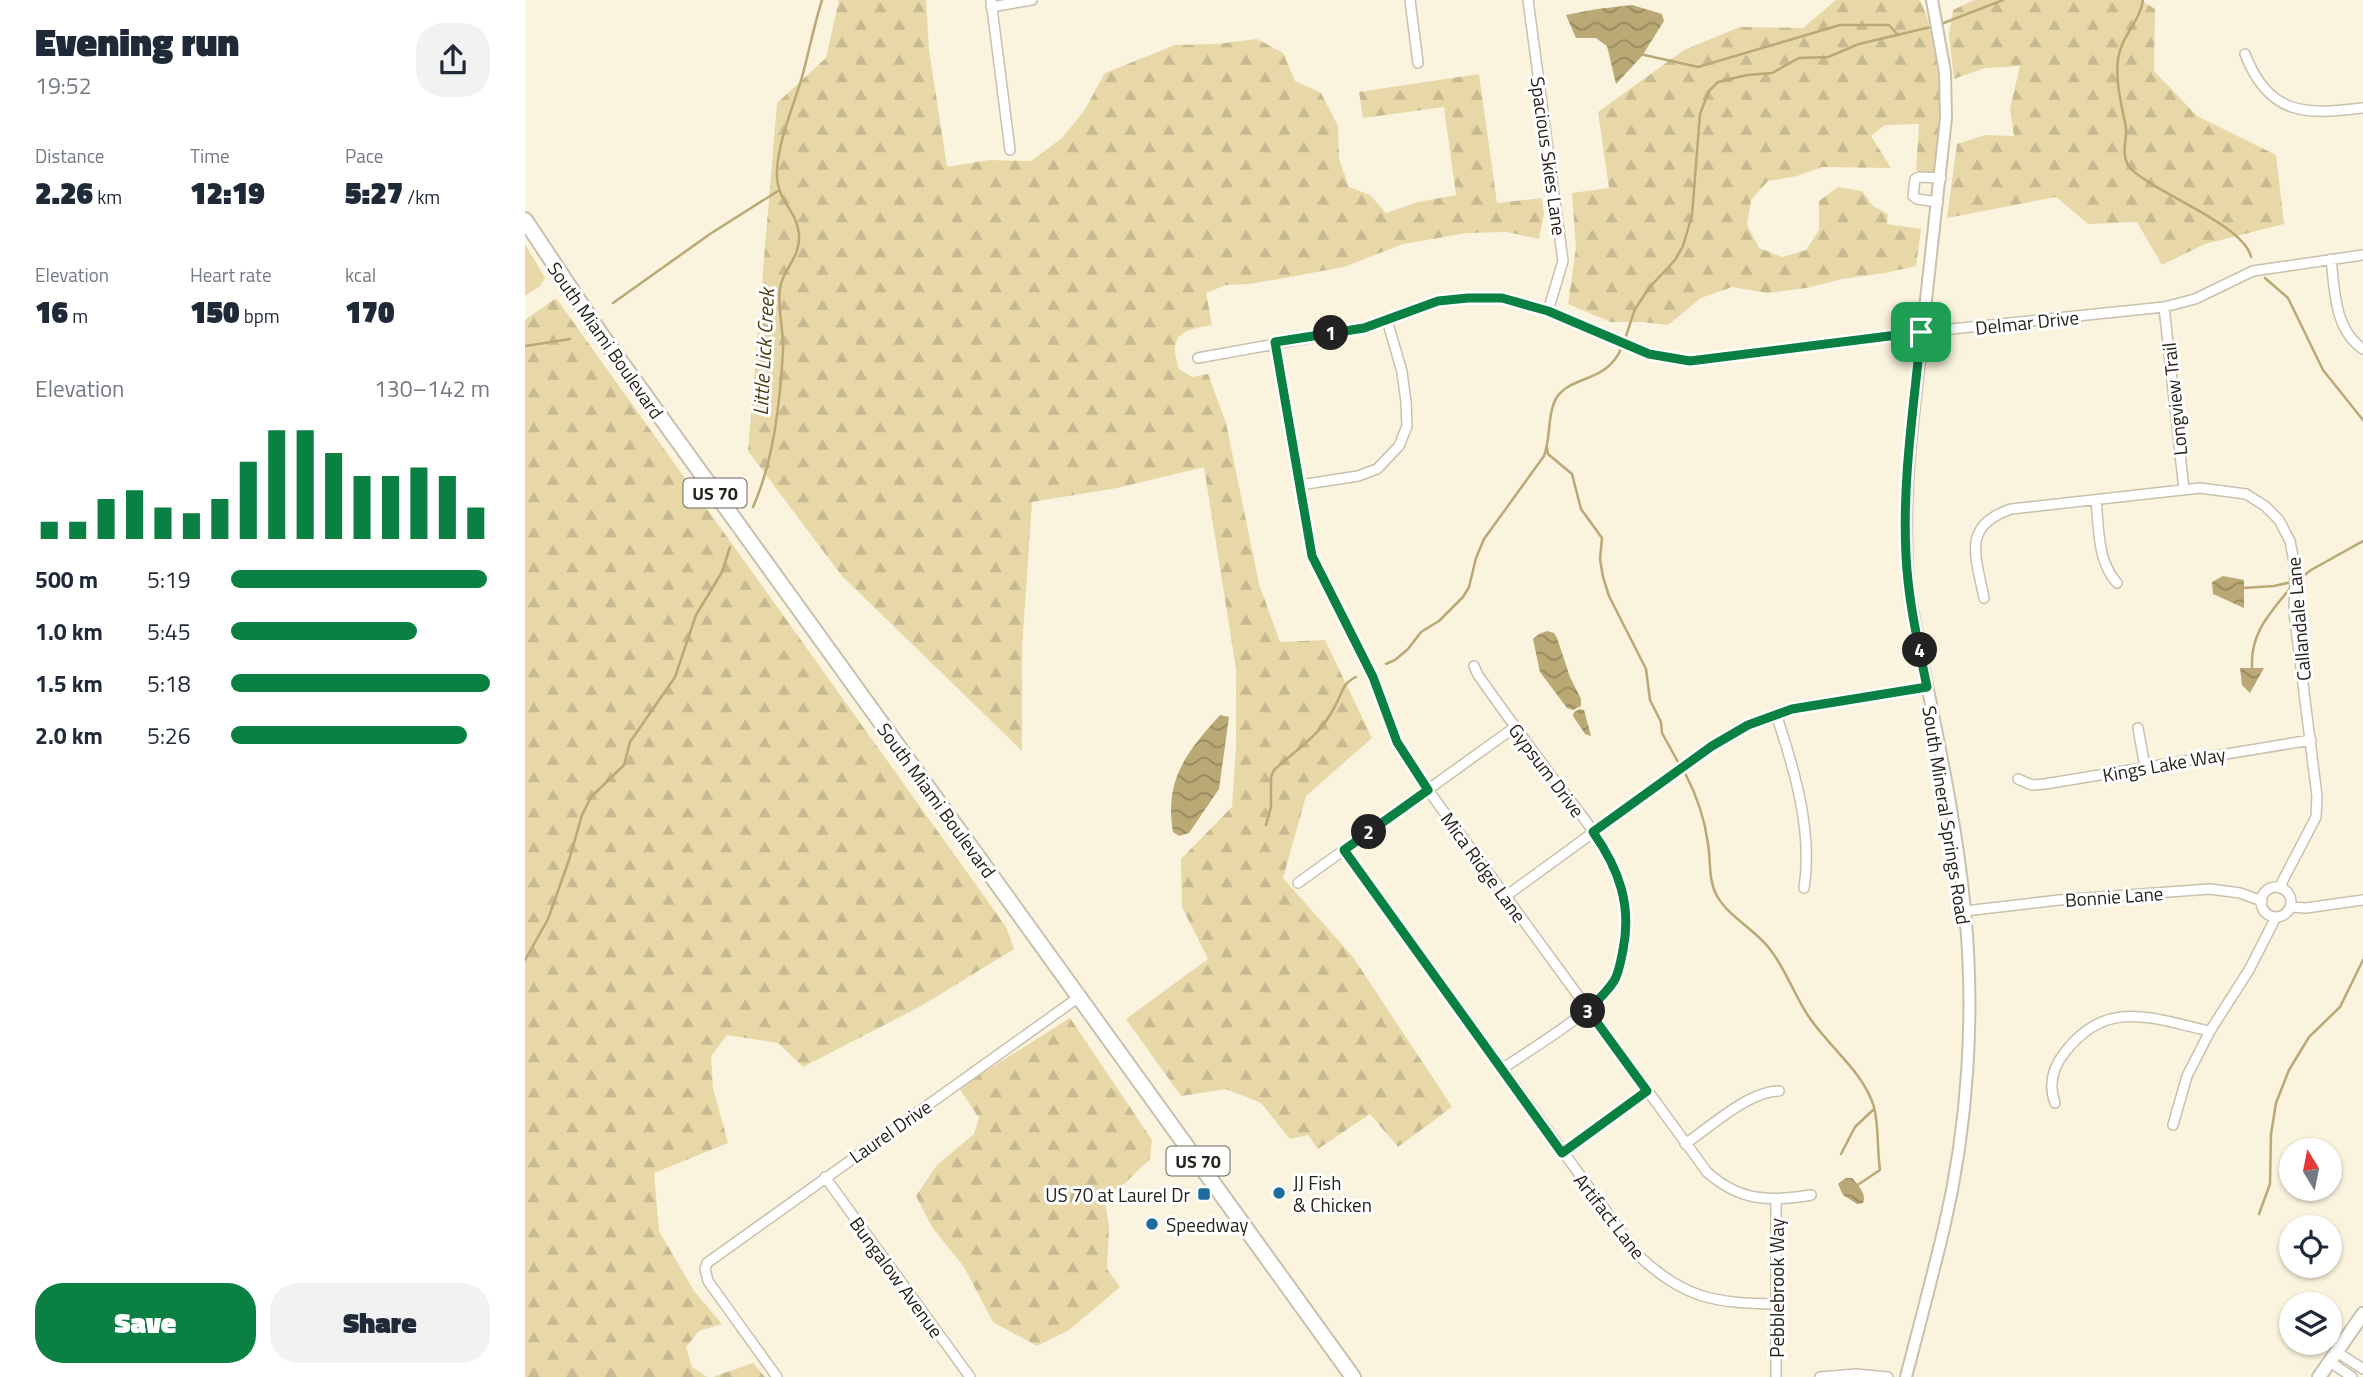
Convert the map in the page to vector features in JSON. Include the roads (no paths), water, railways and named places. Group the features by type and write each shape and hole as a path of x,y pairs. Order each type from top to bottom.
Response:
{"highway":[{"name":"South Miami Boulevard","path":"525,220 593,324 1353,1377"}],"main road":[{"path":"2319,1377 2363,1314"}],"street":[{"path":"1010,150 991,3 1032,0"},
{"path":"1410,0 1418,63"},
{"name":"Spacious Skies Lane","path":"1528,0 1563,261 1548,311"},
{"name":"South Mineral Springs Road","path":"1906,1377 1944,1228 1958,1152 1968,1038 1965,911 1956,847 1909,592 1905,536 1906,489 1921,332 1946,118 1946,81 1932,0"},
{"path":"2245,54 2251,70 2262,86 2289,106 2315,113 2363,108"},
{"path":"1938,202 1913,196 1915,179 1941,178"},
{"name":"Delmar Drive","path":"1198,358 1364,328 1438,301 1502,298 1548,311 1649,354 1690,361 1921,332 2164,307 2195,299 2253,271 2363,255"},
{"path":"2331,259 2342,327 2351,340 2363,349"},
{"name":"Longview Trail","path":"2164,307 2185,490"},
{"path":"1300,485 1358,476 1377,469 1399,446 1407,426 1406,402 1402,372 1387,320"},
{"name":"Mica Ridge Lane","path":"1275,342 1312,556 1373,677 1397,742 1428,790 1707,1172 1723,1186 1737,1193 1776,1199 1811,1195"},
{"name":"Callandale Lane","path":"1984,597 1975,542 1980,527 1992,515 2011,509 2200,488 2246,494 2265,506 2279,520 2290,541 2295,567 2294,612 2317,796 2316,817 2279,888"},
{"path":"2096,500 2103,560 2107,572 2117,583"},
{"name":"Gypsum Drive","path":"1474,666 1515,727 1607,852 1623,890 1626,911 1626,933 1615,979 1602,997 1588,1010 1502,1069"},
{"path":"1506,896 1712,746 1748,725 1792,709 1927,687"},
{"path":"1776,714 1793,769 1801,813 1806,852 1804,888"},
{"path":"1298,883 1515,727"},
{"path":"2139,728 2145,767"},
{"name":"Kings Lake Way","path":"2018,779 2032,785 2045,784 2311,740"},
{"name":"Artifact Lane","path":"1344,850 1562,1153 1639,1255 1656,1272 1701,1297 1728,1302 1776,1304"},
{"path":"2173,1125 2187,1076 2210,1031 2249,970 2276,917 2285,914 2291,906 2288,893 2279,888 2266,892 2262,901 2264,910 2276,917"},
{"name":"Bonnie Lane","path":"1965,911 2059,900 2210,889 2240,893 2262,901"},
{"path":"2291,906 2306,908 2363,900"},
{"name":"Laurel Drive","path":"777,1377 708,1281 705,1269 712,1258 1079,997"},
{"path":"2055,1103 2051,1083 2056,1063 2077,1037 2099,1023 2118,1016 2143,1016 2210,1031"},
{"path":"1562,1153 1647,1091"},
{"path":"1685,1144 1752,1097 1768,1091 1779,1091"},
{"name":"Bungalow Avenue","path":"825,1177 969,1377"},
{"name":"Pebblebrook Way","path":"1776,1199 1776,1377"},
{"path":"2333,1357 2363,1369"},
{"path":"2333,1357 2352,1377"},
{"path":"1820,1377 1856,1374 1888,1377"}],"water":[{"path":"1632,5 1662,14 1664,21 1642,56 1616,84 1607,46 1596,38 1576,38 1566,15"},
{"path":"2223,576 2244,580 2244,608 2213,594 2212,582"},
{"path":"1547,631 1554,633 1557,638 1570,677 1581,699 1581,706 1573,710 1567,708 1540,672 1533,639"},
{"path":"2240,668 2264,668 2250,693 2242,685"},
{"path":"1584,710 1591,736 1585,734 1573,716 1574,712"},
{"path":"1220,715 1229,717 1219,789 1189,833 1179,836 1173,832 1171,813 1175,781 1188,754"},
{"path":"1846,1178 1852,1178 1859,1187 1864,1196 1863,1203 1857,1204 1843,1195 1838,1184"}],"waterway":[{"name":"Little Lick Creek","path":"753,507 766,470 778,410 783,351 780,288 799,242 794,217 779,189 778,158 822,0"},
{"path":"1941,24 2003,0"},
{"path":"2143,0 2123,43 2117,68 2126,128 2126,160 2131,169 2144,179 2205,214 2235,235 2246,246 2251,257"},
{"path":"1640,54 1698,67 1840,25 1889,25 1898,35"},
{"path":"1626,336 1635,309 1649,288 1675,260 1683,246 1692,215 1700,114 1709,91 1718,82 1747,75 1772,73 1799,58 1828,57 1859,44 1935,26"},
{"path":"613,303 710,234 778,191"},
{"path":"2265,278 2288,298 2323,370 2363,420"},
{"path":"525,346 570,339"},
{"path":"1386,664 1408,649 1421,632 1439,621 1463,597 1469,587 1484,539 1544,456 1557,397 1571,385 1607,368 1621,349"},
{"path":"1547,447 1548,454 1572,474 1581,509 1602,538 1600,559 1609,596 1646,669 1650,700 1661,722 1662,733 1678,762"},
{"path":"2297,581 2311,570 2363,541"},
{"name":"Little Lick Creek","path":"525,960 548,919 582,815 591,797 624,765 630,742 675,677 696,615 722,572 730,547"},
{"path":"2243,588 2292,582"},
{"path":"2252,668 2252,655 2258,633 2292,586"},
{"path":"1266,825 1271,807 1271,777 1274,770 1317,732 1331,714 1346,685 1356,677"},
{"path":"1685,773 1702,817 1711,877 1717,896 1728,910 1769,948 1809,1017 1854,1071 1869,1094 1876,1115 1880,1170 1856,1186"},
{"path":"2259,1214 2270,1184 2271,1134 2276,1103 2289,1070 2309,1037 2340,1007 2363,960"},
{"path":"1841,1154 1855,1127 1874,1109"}],"place":[{"name":"JJ Fish & Chicken","path":"1279,1193"},
{"name":"US 70 at Laurel Dr","path":"1204,1194"},
{"name":"Speedway","path":"1152,1224"}]}
